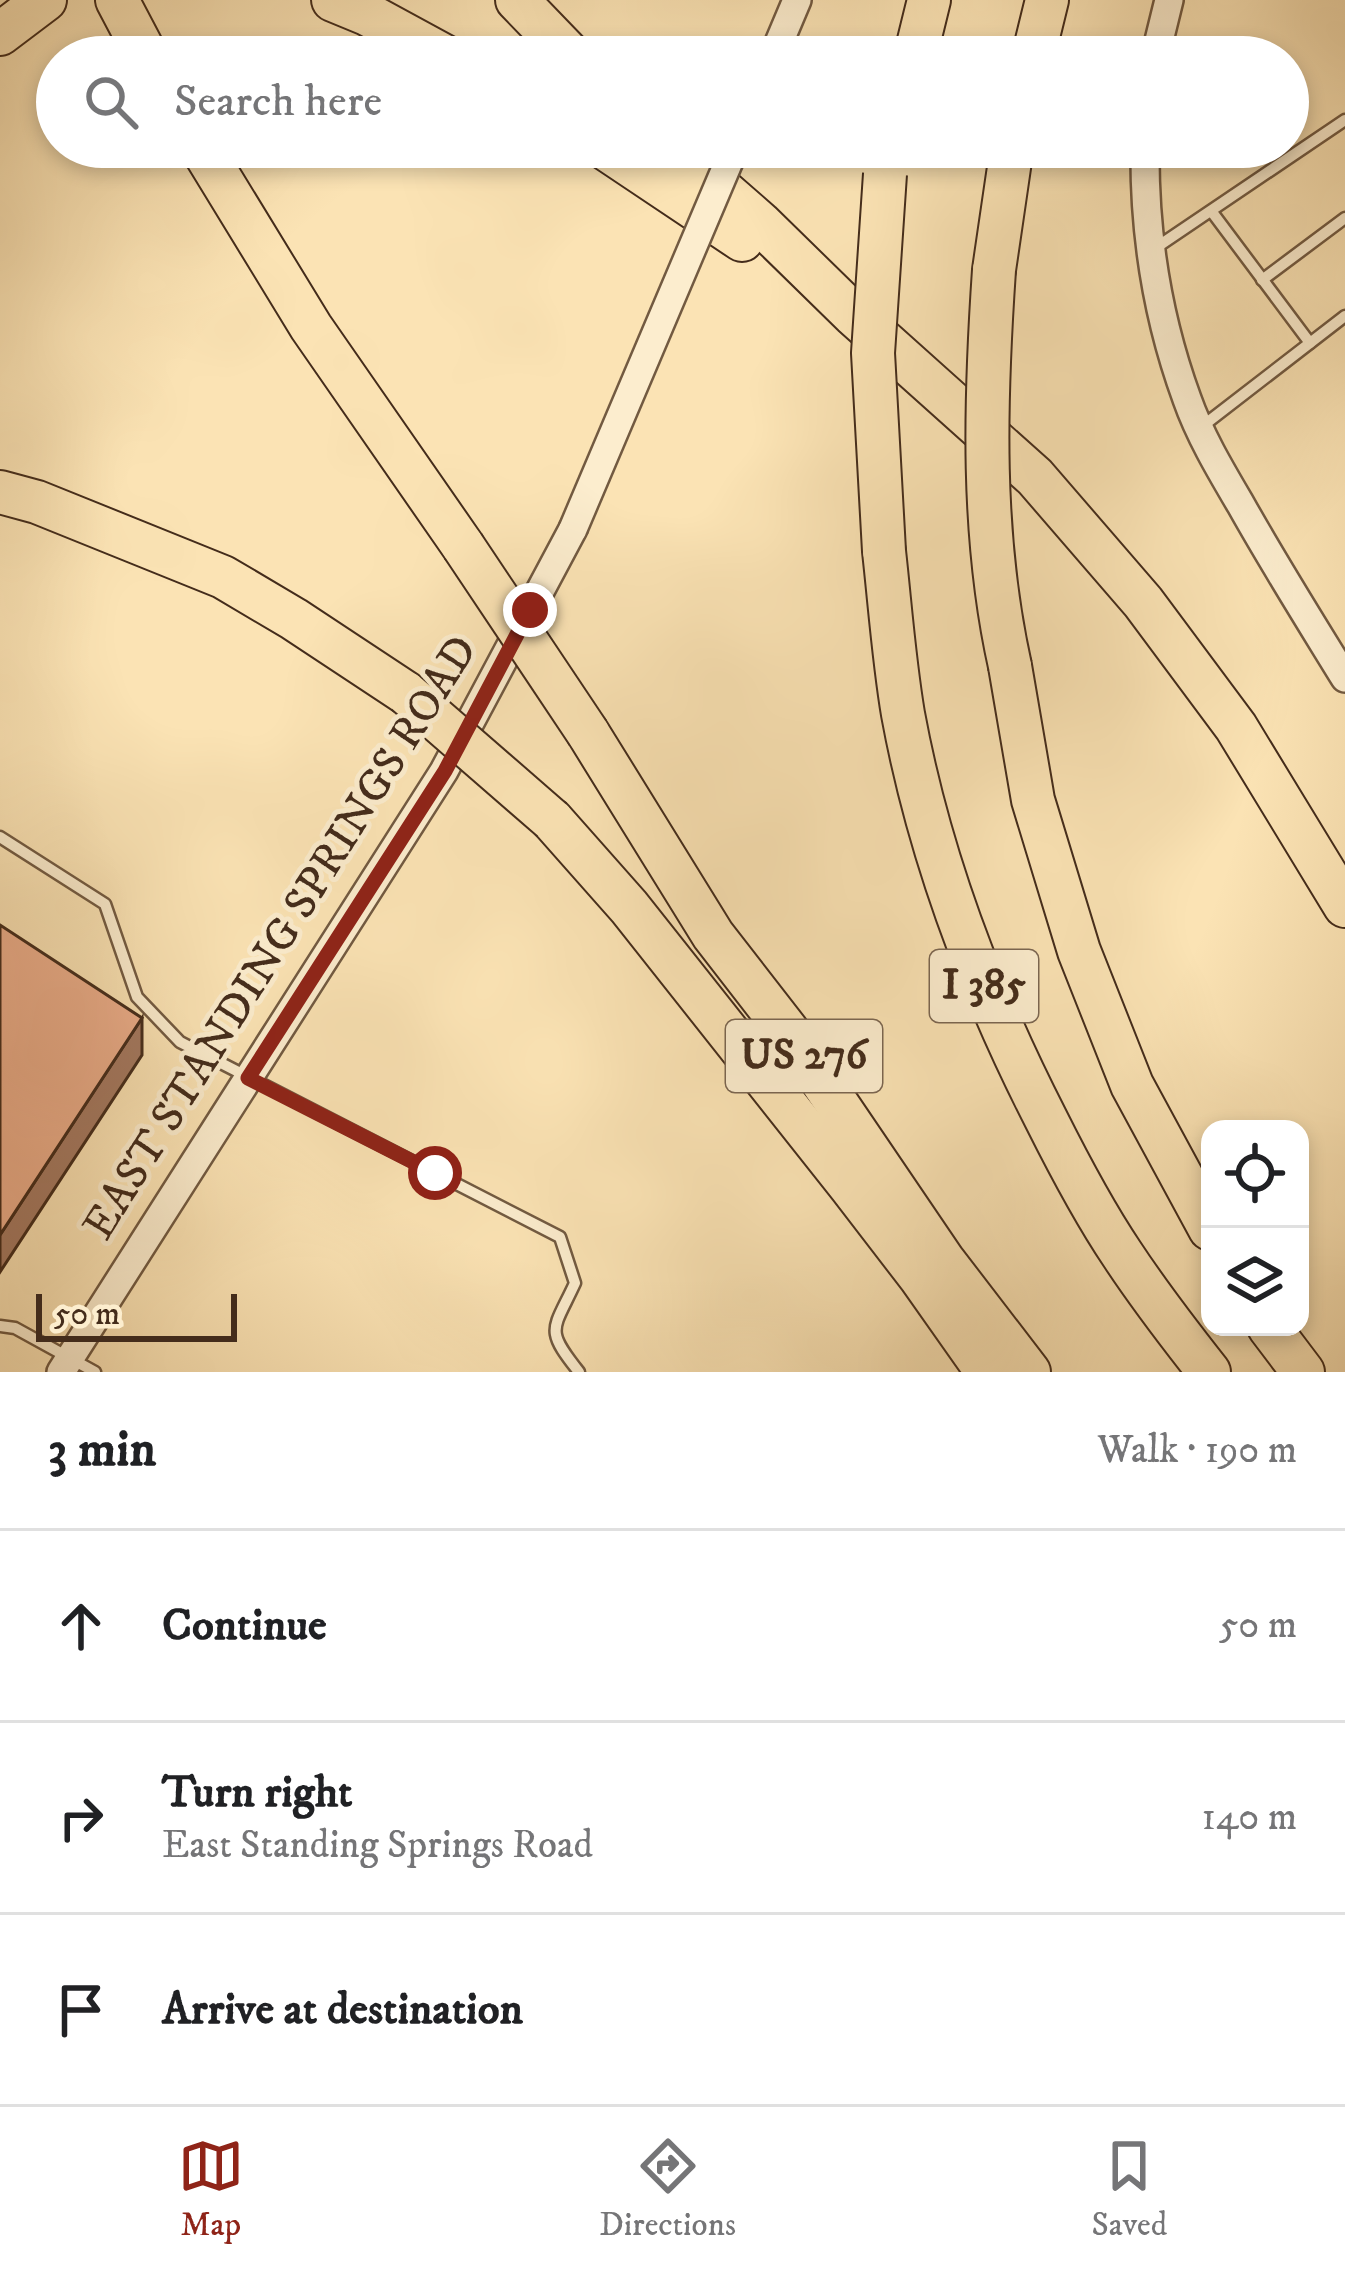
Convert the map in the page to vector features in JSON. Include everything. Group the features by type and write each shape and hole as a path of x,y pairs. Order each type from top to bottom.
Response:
{"highway":[{"path":"0,34 45,0"},
{"path":"117,0 136,36"},
{"path":"333,0 407,36"},
{"path":"517,0 552,36"},
{"path":"920,36 929,0"},
{"path":"1038,36 1047,0"},
{"name":"US 276","path":"214,168 311,327 463,545 713,934 1029,1372"},
{"path":"635,168 854,314"},
{"path":"697,168 1035,476 1142,602 1236,727 1345,906"},
{"name":"I 385","path":"888,168 873,353 884,551 903,712 917,778 946,880 1019,1065 1120,1252 1209,1372"},
{"name":"I 385","path":"1009,168 994,270 986,386 990,530 1001,627 1034,800 1078,951 1132,1084 1209,1228"},
{"path":"0,492 37,502 223,577 294,619 406,693 552,820 629,908 850,1186 987,1372"},
{"path":"0,512 147,547"},
{"path":"1276,1336 1303,1372"}],"street":[{"path":"782,36 797,0"},
{"path":"1160,36 1169,0"},
{"name":"EAST STANDING SPRINGS ROAD","path":"75,1367 248,1078 445,771 573,530 726,168"},
{"path":"1144,168 1150,251 1164,329 1188,403 1252,526 1345,678"}],"lane":[{"path":"1309,145 1345,120"},
{"path":"1150,251 1276,168"},
{"path":"1212,212 1310,343"},
{"path":"1262,280 1345,218"},
{"path":"1200,428 1345,316"},
{"path":"0,837 105,904 136,997 180,1042 560,1237 575,1283 554,1334 579,1372"},
{"path":"0,1326 15,1328 75,1367"}],"building":[{"path":"0,925 142,1018 0,1235"}],"route":[{"path":"435,1173 248,1078 445,771 530,610"}]}
